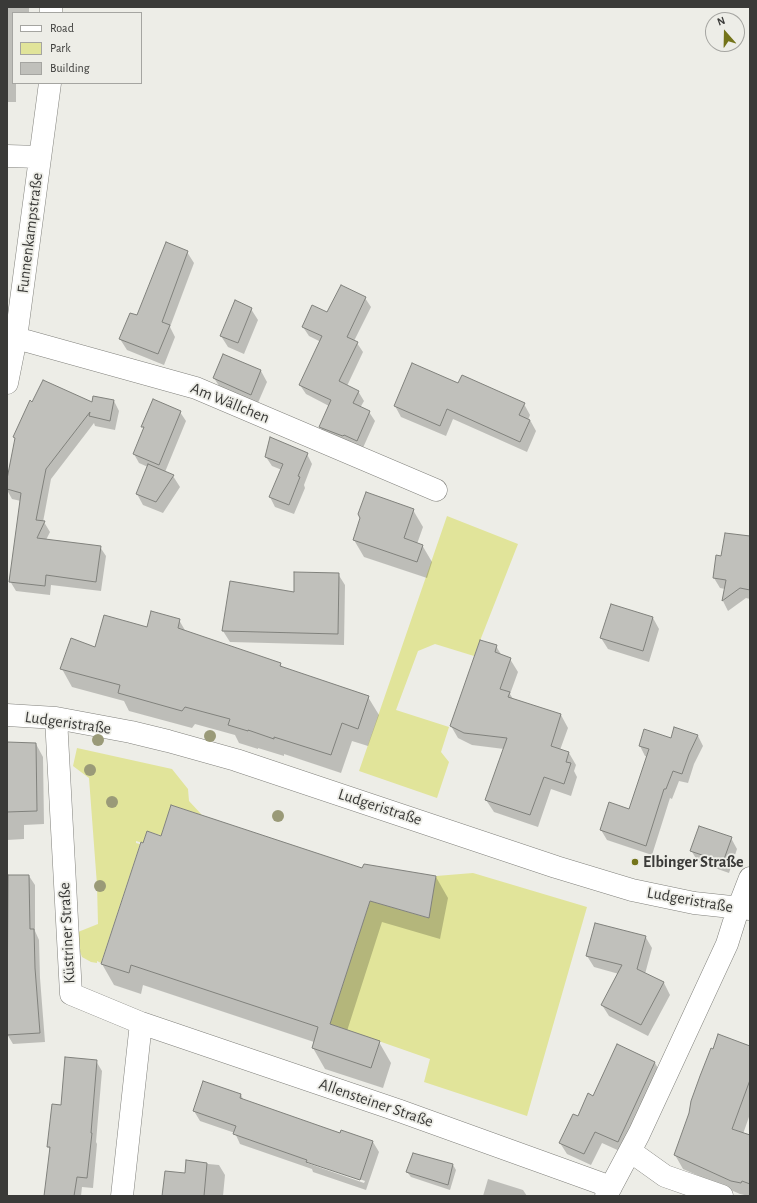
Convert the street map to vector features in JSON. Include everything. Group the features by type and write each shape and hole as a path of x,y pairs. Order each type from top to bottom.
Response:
{"street":[{"name":"Funnenkampstraße","path":"7,383 16,338 50,84"},
{"path":"7,156 40,156"},
{"name":"Am Wällchen","path":"16,338 196,388 436,490"},
{"name":"Ludgeristraße","path":"7,715 56,718 131,732 236,760 556,867 632,890 694,903 744,909"},
{"name":"Küstriner Straße","path":"56,718 71,994 141,1023"},
{"path":"608,1191 639,1134 744,909 750,878"},
{"path":"122,1196 141,1023"},
{"name":"Allensteiner Straße","path":"141,1023 392,1108 608,1191"},
{"path":"630,1151 665,1176 722,1196"}],"green space":[{"path":"447,516 518,544 474,656 435,644 418,651 396,710 449,727 441,752 449,762 437,798 359,771"},
{"path":"77,748 172,769 188,789 189,801 202,815 171,805 162,832 163,836 147,831 143,843 136,841 136,843 140,844 101,963 97,961 97,963 91,962 82,957 79,949 78,932 98,924 97,885 89,778 73,766"},
{"path":"473,873 587,907 527,1116 424,1082 430,1059 330,1024 370,901 428,918 436,876"}],"building":[{"path":"166,242 188,251 162,322 170,325 158,354 119,339 130,313 137,315"},
{"path":"341,285 366,297 347,337 358,342 339,381 359,391 353,403 370,411 357,441 319,427 331,400 299,385 322,336 302,327 312,305 327,312"},
{"path":"235,300 252,308 238,343 220,336"},
{"path":"223,354 261,370 251,395 213,378"},
{"path":"412,363 458,383 462,375 525,403 519,415 530,420 520,442 447,409 440,426 394,406"},
{"path":"43,380 92,402 93,396 114,400 110,421 89,416 90,412 46,469 36,520 45,521 37,538 101,546 96,582 46,575 45,586 9,582 21,493 7,489 7,479 15,438 13,437 30,400 32,402"},
{"path":"153,399 181,411 159,465 133,454 144,427 141,427"},
{"path":"270,437 308,453 298,476 300,477 289,505 269,497 283,464 265,457"},
{"path":"148,464 174,475 156,502 136,494"},
{"path":"366,492 414,509 404,538 423,545 417,562 353,540 360,518 358,514"},
{"path":"725,533 750,536 750,590 740,588 722,601 726,580 713,578 716,555 721,556"},
{"path":"294,572 339,573 338,634 222,631 230,581 294,592"},
{"path":"611,604 653,617 643,651 600,638"},
{"path":"151,611 180,619 178,628 281,663 280,666 369,696 358,729 342,723 331,755 274,737 274,739 228,725 230,719 185,707 182,711 118,693 120,685 60,669 71,638 95,647 104,615 147,627"},
{"path":"480,640 497,645 495,652 511,658 500,689 510,692 508,697 561,714 551,746 569,752 566,762 571,763 564,784 544,777 530,815 485,800 507,738 464,733 450,726"},
{"path":"674,727 698,735 682,774 673,771 666,789 664,789 646,846 600,830 609,802 629,809 649,749 639,746 644,729 671,738"},
{"path":"7,742 36,743 37,811 7,812"},
{"path":"171,805 362,868 364,864 436,876 429,918 370,901 330,1024 380,1041 371,1068 312,1048 318,1027 131,965 129,973 101,964 141,842 143,843 147,831 161,836"},
{"path":"699,826 732,837 723,862 690,851"},
{"path":"8,875 29,875 30,929 34,929 35,968 40,1033 7,1035"},
{"path":"595,923 646,936 637,969 664,982 641,1025 601,1005 622,965 586,956"},
{"path":"718,1034 750,1046 750,1080 732,1129 750,1135 750,1184 742,1181 741,1183 731,1181 674,1155 700,1076 711,1048 713,1049"},
{"path":"617,1044 655,1062 618,1142 595,1132 584,1154 559,1143 573,1114 578,1116 588,1093 593,1096"},
{"path":"65,1057 97,1060 87,1178 77,1177 74,1196 44,1196 50,1147 47,1147 52,1104 61,1105"},
{"path":"203,1081 241,1094 240,1098 340,1133 341,1130 373,1141 360,1180 306,1162 307,1160 233,1134 236,1126 193,1111"},
{"path":"413,1153 453,1164 448,1185 406,1172"},
{"path":"186,1160 207,1163 204,1196 162,1196 165,1171 185,1173"}],"place":[{"name":"Elbinger Straße","path":"635,862"}]}
